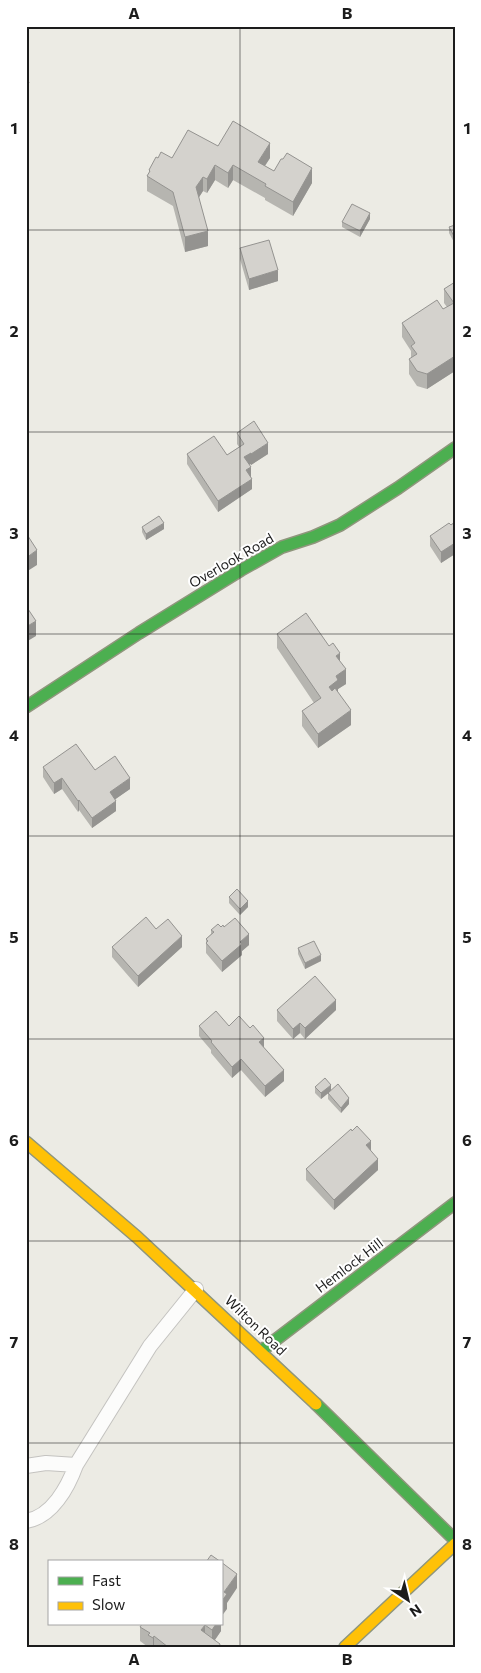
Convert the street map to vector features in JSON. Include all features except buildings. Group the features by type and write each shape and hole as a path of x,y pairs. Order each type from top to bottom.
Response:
{"street":[{"name":"Overlook Road","path":"26,707 139,633 241,570 282,547 340,525 398,488 455,448"},
{"name":"Wilton Road","path":"26,1142 98,1202 196,1289 455,1540"},
{"name":"Hemlock Hill","path":"261,1351 455,1203"},
{"path":"345,1647 455,1544"}],"lane":[{"path":"26,1521 37,1518 61,1496 70,1483 76,1465 150,1346 196,1289"},
{"path":"26,1466 46,1463 76,1465"}],"traffic: fast":[{"path":"26,707 139,633 241,570 282,547 313,537 340,525 398,488 455,448"},
{"path":"261,1351 455,1203"},
{"path":"316,1404 455,1540"}],"traffic: slow":[{"path":"26,1142 137,1237 316,1404"},
{"path":"345,1647 455,1544"}]}
